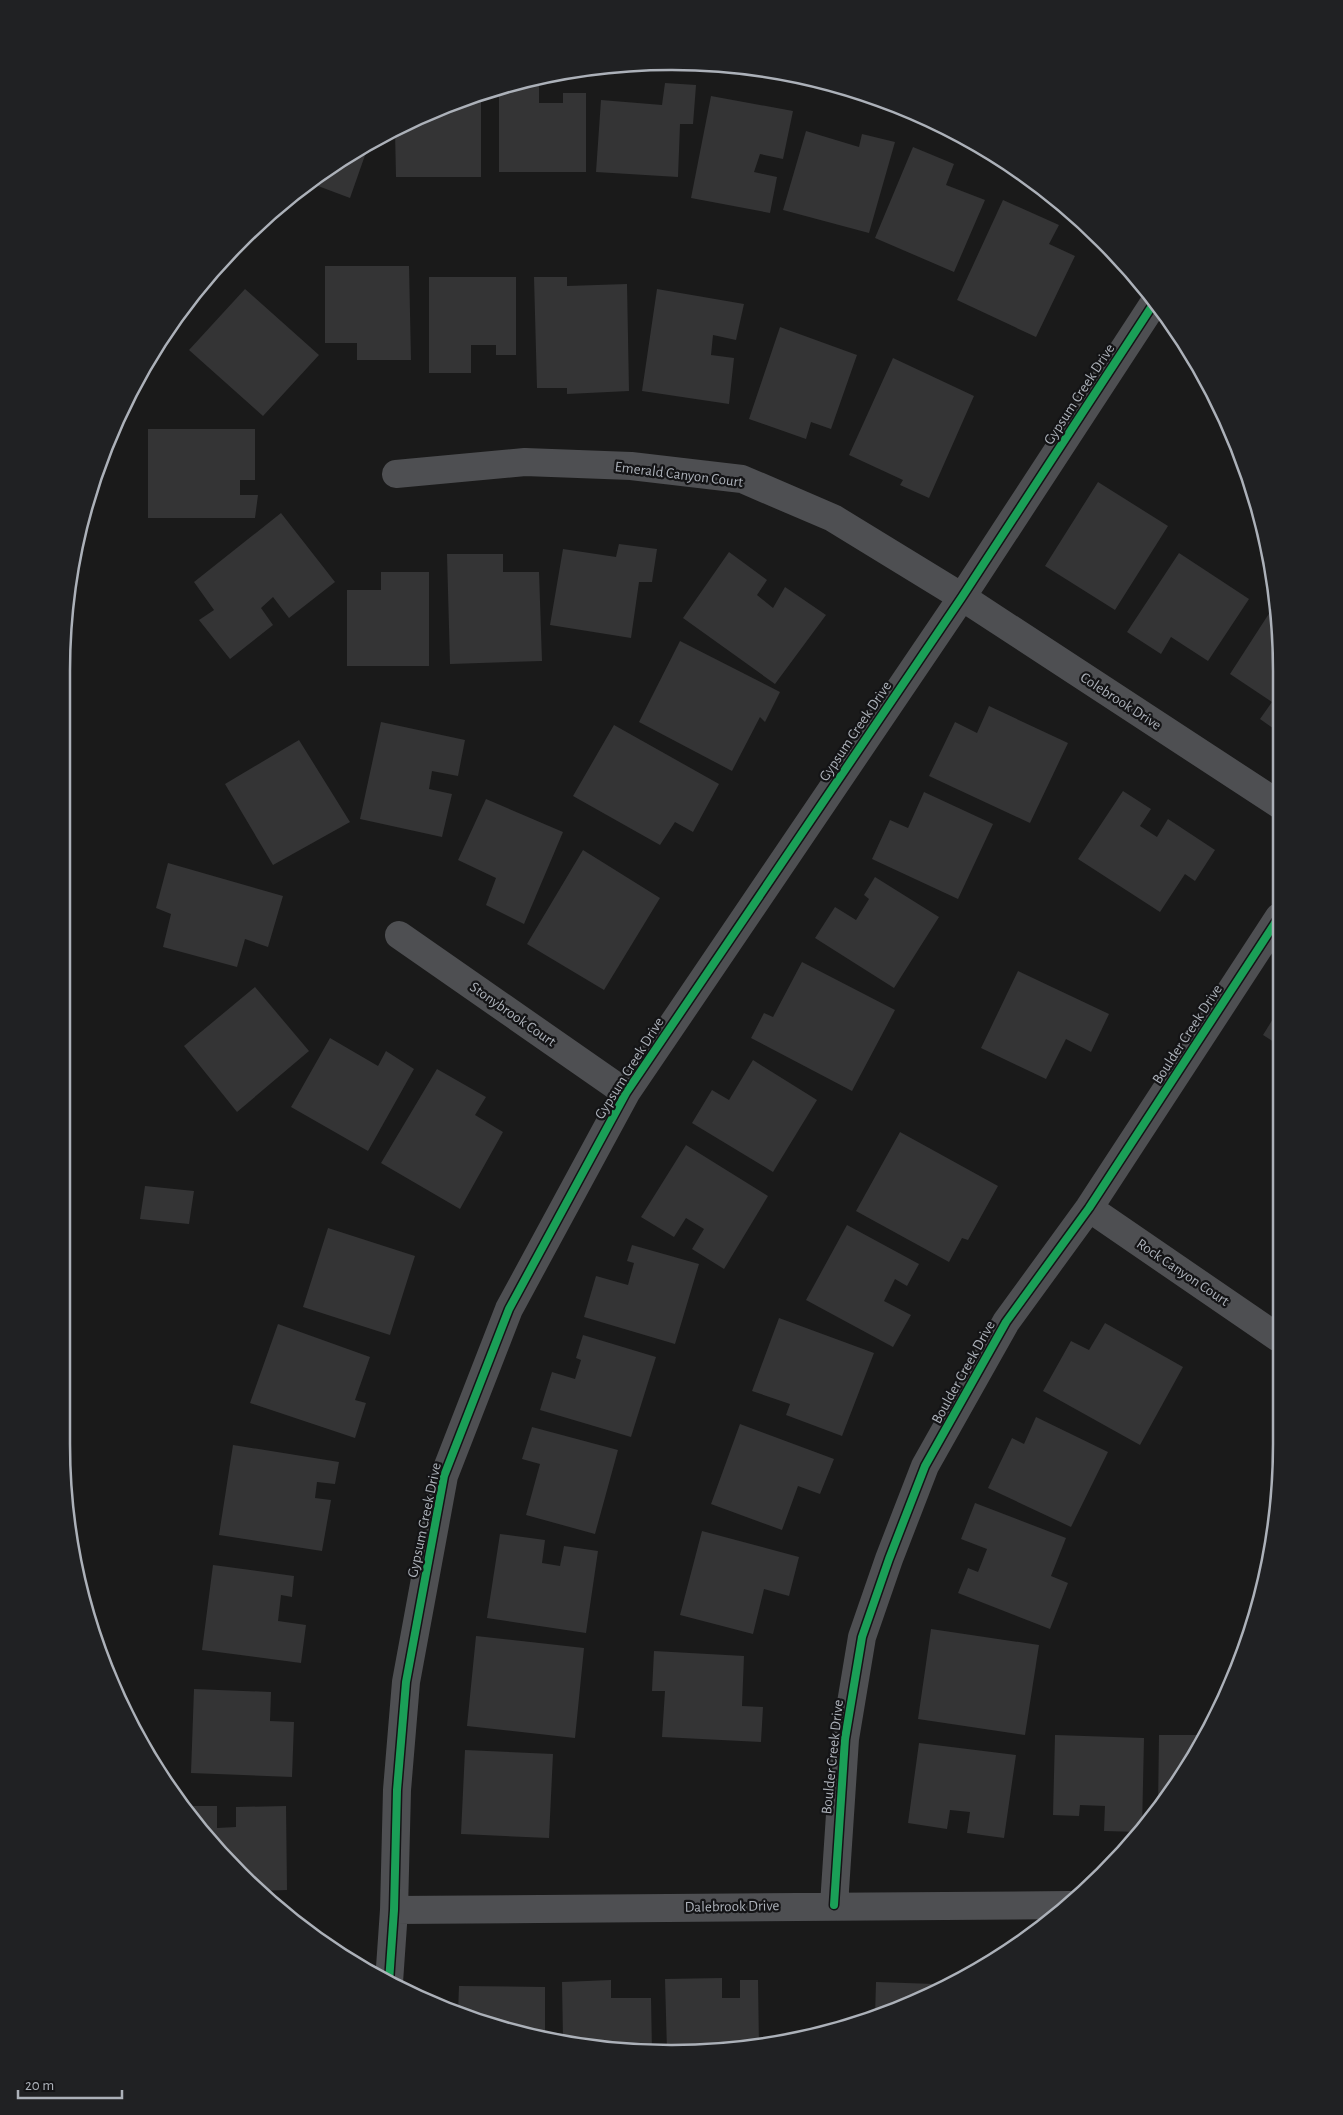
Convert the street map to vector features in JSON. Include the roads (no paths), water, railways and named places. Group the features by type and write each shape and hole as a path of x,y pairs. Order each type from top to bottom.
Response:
{"street":[{"name":"Gypsum Creek Drive","path":"390,1974 394,1910 397,1790 406,1682 444,1476 509,1309 626,1093 962,597 1151,308"},
{"name":"Emerald Canyon Court","path":"396,474 525,462 631,466 742,479 833,518 962,597"},
{"name":"Colebrook Drive","path":"962,597 1273,800"},
{"name":"Boulder Creek Drive","path":"834,1905 845,1739 862,1637 888,1560 925,1466 1006,1322 1089,1208 1273,926"},
{"name":"Stonybrook Court","path":"399,935 626,1093"},
{"name":"Rock Canyon Court","path":"1089,1208 1273,1334"},
{"name":"Dalebrook Drive","path":"394,1910 834,1905 1057,1905"}]}
